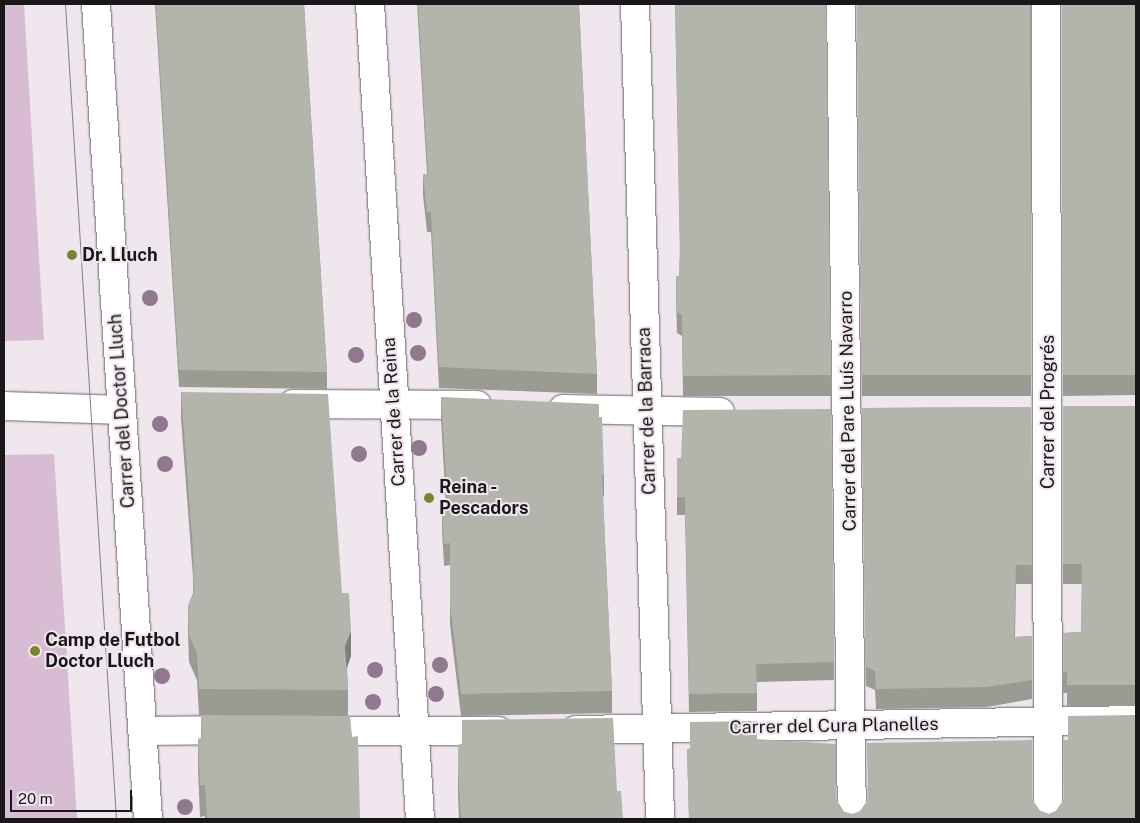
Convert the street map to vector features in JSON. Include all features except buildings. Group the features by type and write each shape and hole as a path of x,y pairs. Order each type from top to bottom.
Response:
{"street":[{"name":"Carrer del Doctor Lluch","path":"96,4 148,819"},
{"name":"Carrer de la Reina","path":"370,4 393,404 420,819"},
{"name":"Carrer de la Barraca","path":"635,4 660,819"},
{"name":"Carrer del Pare Lluís Navarro","path":"842,4 858,412 850,726 852,819"},
{"name":"Carrer del Progrés","path":"1046,4 1050,721 1048,819"},
{"path":"267,404 502,406"},
{"path":"4,406 122,410"},
{"path":"541,408 648,412 743,412"},
{"path":"1018,412 1077,411"},
{"path":"820,412 858,412"},
{"name":"Carrer del Cura Planelles","path":"550,730 1136,720"},
{"path":"142,731 521,731"}],"shaded area":[{"path":"4,4 24,4 44,340 4,341"},
{"name":"Camp de Futbol Doctor Lluch","path":"54,454 77,819 4,819 4,455"}],"tram line":[{"path":"65,4 116,819"}],"place":[{"name":"Dr. Lluch","path":"72,255"},
{"name":"Reina - Pescadors","path":"429,498"},
{"name":"Camp de Futbol Doctor Lluch","path":"35,651"}]}
